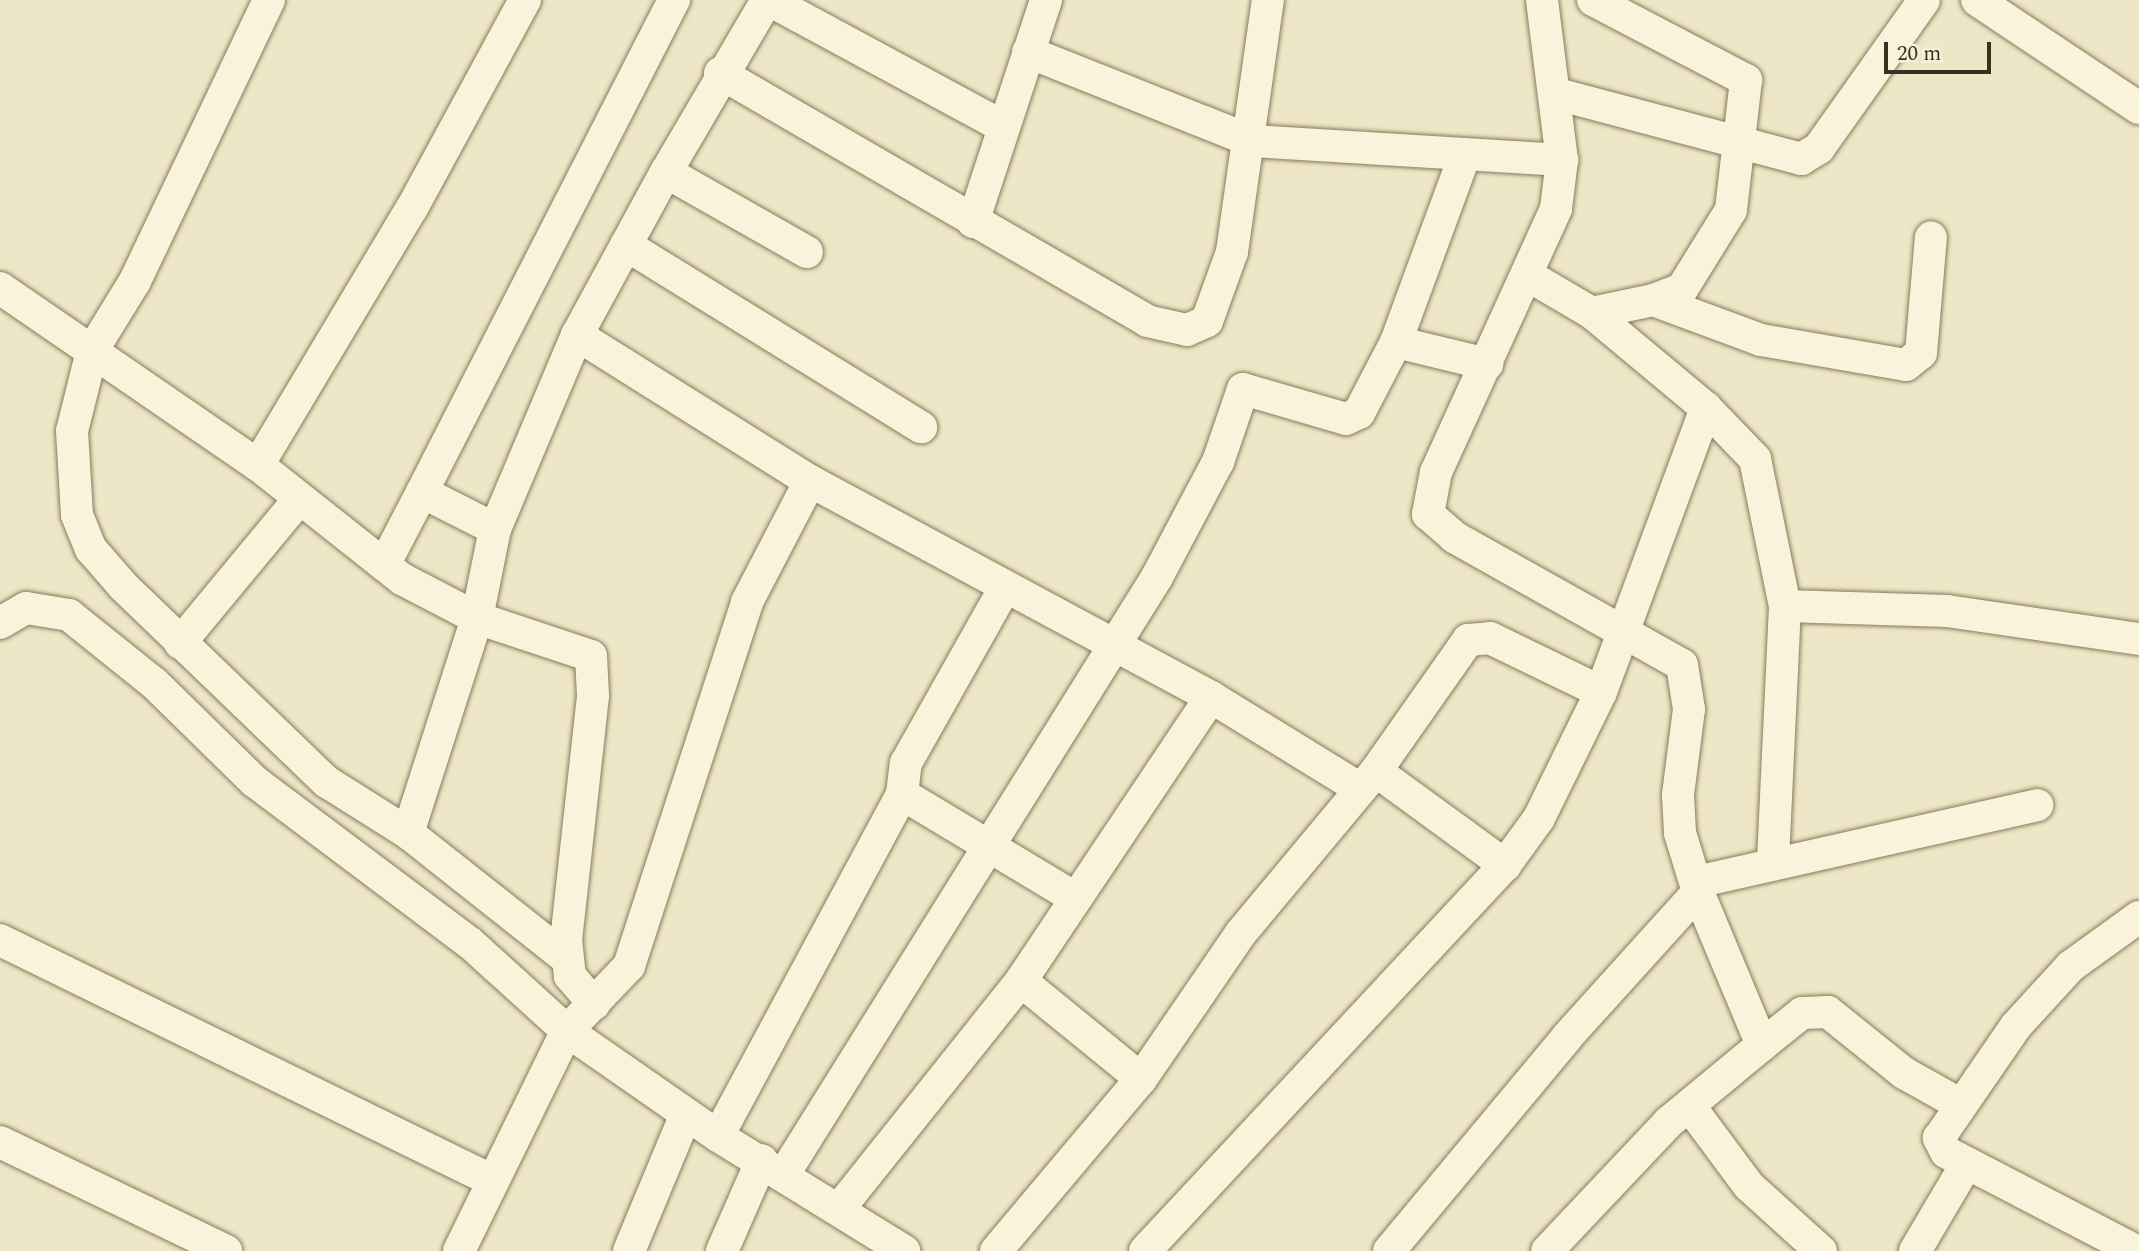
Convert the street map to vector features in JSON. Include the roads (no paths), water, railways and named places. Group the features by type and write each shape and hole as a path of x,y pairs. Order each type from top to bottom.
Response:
{"street":[{"path":"269,0 135,281 92,351 72,431 77,515 91,549 180,643 327,782 408,833 566,958"},
{"path":"258,465 412,208 525,0"},
{"path":"384,565 674,0"},
{"path":"408,833 477,618 495,529 577,335 720,73 768,0 1004,127"},
{"path":"973,222 1046,0"},
{"path":"720,73 1147,321 1199,328 1215,306 1232,252 1252,141 1268,0"},
{"path":"1542,0 1557,94 1562,160 1556,209 1529,276 1436,472 1428,514 1454,537 1678,661 1686,675 1689,709 1678,795 1697,887 1762,1045"},
{"path":"1592,313 1653,300 1682,289 1702,267 1731,210 1741,146 1746,80 1593,0"},
{"path":"1557,94 1741,146 1798,159 1812,155 1924,0"},
{"path":"1977,0 2139,108"},
{"path":"1028,52 1252,141 1562,160"},
{"path":"722,1251 773,1167 990,845 1116,647 1208,484 1243,389 1351,419 1396,342 1465,154"},
{"path":"666,172 807,252"},
{"path":"1653,300 1720,328 1808,351 1906,365 1921,353 1931,237"},
{"path":"626,245 921,427"},
{"path":"1529,276 1592,313 1706,408 1755,459 1785,606 1773,863"},
{"path":"0,288 258,465 384,565 477,618 585,652 594,661 566,958 574,983 594,1004"},
{"path":"577,335 810,481 1004,590 1367,780 1505,865"},
{"path":"1396,342 1487,364"},
{"path":"1145,1251 1505,865 1563,779 1601,692 1706,408"},
{"path":"459,1251 491,1180 567,1031 629,966 747,602 810,481"},
{"path":"422,492 495,529"},
{"path":"180,643 299,499"},
{"path":"718,1136 902,794 906,763 1004,590"},
{"path":"1785,606 1947,611 2139,639"},
{"path":"0,623 26,608 69,615 154,683 254,781 470,943 567,1031 718,1136 840,1208 904,1251"},
{"path":"996,1251 1141,1079 1241,933 1367,780 1473,637 1501,643 1601,692"},
{"path":"840,1208 1021,981 1211,697"},
{"path":"902,794 1075,898"},
{"path":"1389,1251 1567,1037 1697,887 1773,863 2037,805"},
{"path":"2136,1251 1946,1152 1939,1138 2016,1026 2071,965 2139,918"},
{"path":"0,940 491,1180"},
{"path":"1021,981 1141,1079"},
{"path":"1547,1251 1670,1122 1802,1013 1828,1012 1904,1073 1961,1105"},
{"path":"1690,1108 1749,1186 1812,1249"},
{"path":"629,1251 686,1114"},
{"path":"0,1142 226,1251"},
{"path":"1915,1251 1967,1163"}]}
